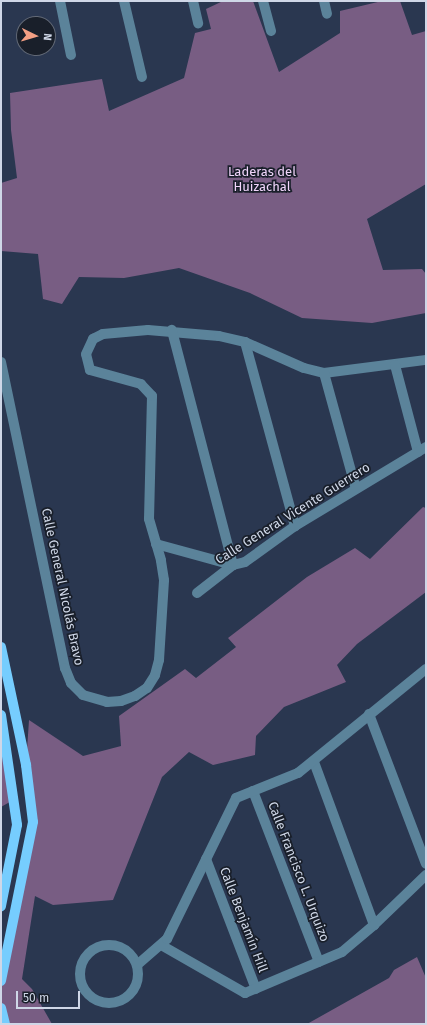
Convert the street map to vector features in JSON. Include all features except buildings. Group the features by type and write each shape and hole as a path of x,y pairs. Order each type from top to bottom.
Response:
{"main road":[{"path":"1,647 26,765 33,822 1,981"},
{"path":"1,715 17,825 1,906"},
{"path":"1,1008 6,1024"}],"street":[{"path":"60,1 71,55"},
{"path":"124,1 142,77"},
{"path":"192,1 198,23"},
{"path":"263,1 271,31"},
{"path":"324,1 327,14"},
{"path":"156,544 233,565 172,330 219,336 244,342 304,368 324,373 426,360"},
{"name":"Calle General Nicolás Bravo","path":"1,362 65,668 71,683 83,694 94,700 120,701 135,696 147,688 155,675 159,660 164,580 161,560 149,512 152,396 148,389 141,384 90,370 86,363 88,346 93,339 103,334 172,330"},
{"path":"244,342 295,526"},
{"path":"395,365 422,449"},
{"path":"324,373 356,489"},
{"name":"Calle General Vicente Guerrero","path":"197,592 233,565 245,562 295,526 422,449"},
{"path":"137,965 161,945 206,860 236,798 298,773 314,762 369,714 425,671"},
{"path":"369,714 426,864"},
{"path":"314,762 374,925"},
{"name":"Calle Francisco L. Urquizo","path":"253,790 319,962"},
{"name":"Calle Benjamín Hill","path":"206,860 256,989"},
{"path":"161,945 245,993 342,952 374,925 426,875"},
{"path":"113,944 128,951 137,965 137,981 129,995 114,1003 97,1001 85,990 80,974 84,958 96,947 113,944"}],"green space":[{"name":"Laderas del Huizachal","path":"223,1 253,1 279,72 340,33 340,11 382,1 400,1 412,35 426,31 426,184 367,219 383,270 422,269 426,274 426,313 372,323 302,318 250,293 179,268 124,278 79,277 62,304 43,299 38,254 1,251 1,183 17,178 11,130 10,93 102,79 109,111 184,78 195,33 211,29 206,9"},
{"path":"423,507 426,508 426,592 357,644 337,665 346,682 284,707 256,736 255,755 213,765 189,752 162,777 113,900 53,905 35,896 22,979 32,989 52,1024 6,1024 1,1008 1,981 33,822 26,765 29,720 83,756 121,746 119,716 185,669 196,678 236,647 228,638 307,577 355,548 370,559"},
{"path":"1,714 15,799 1,807"},
{"path":"417,957 426,978 426,1024 307,1024 389,978 394,970"}]}
